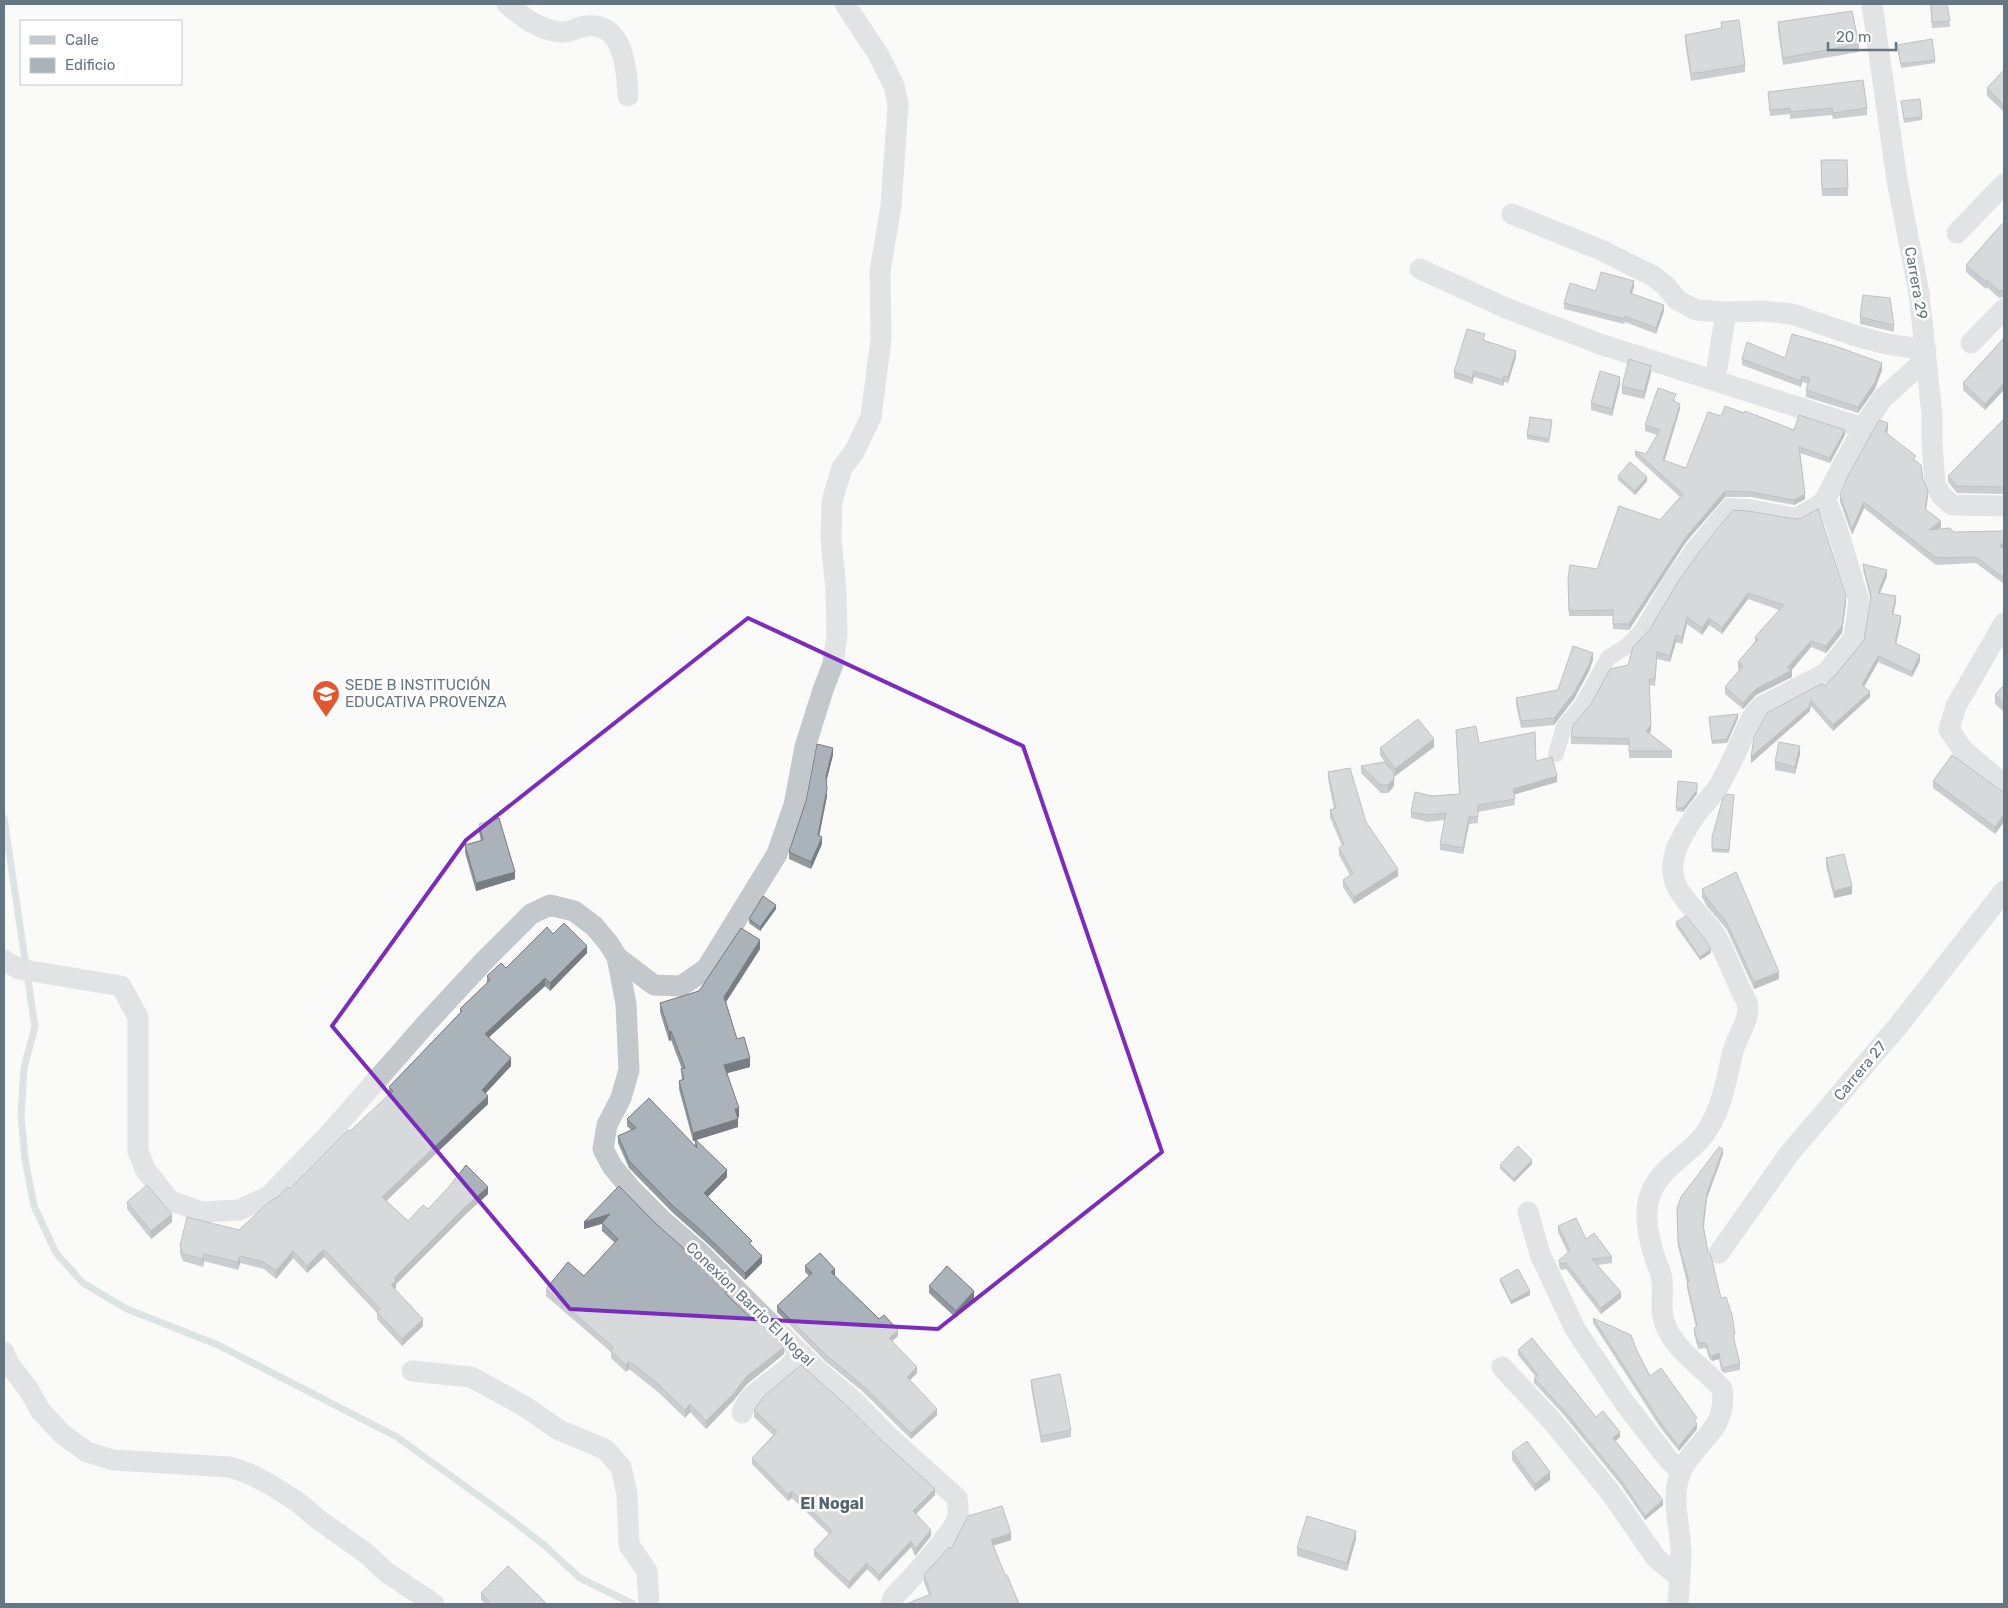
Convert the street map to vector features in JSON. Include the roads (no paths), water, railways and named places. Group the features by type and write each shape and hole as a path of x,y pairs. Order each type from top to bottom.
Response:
{"street":[{"path":"507,4 540,28 563,33 587,25 610,32 620,46 627,66 628,96"},
{"path":"4,960 19,969 121,986 138,1017 138,1151 146,1168 169,1200 202,1212 239,1210 269,1196 332,1131 424,1025 531,914 550,905 574,910 594,926 617,957 654,985 681,986 706,969 777,854 794,805 806,747 823,690 834,664 837,635 836,590 831,539 832,500 842,468 854,452 871,417 881,339 880,271 892,206 898,104 894,86 878,54 845,4"},
{"name":"Carrera 29","path":"1872,4 1897,180 1919,293 1932,415 1935,485 1942,496 1952,505 2004,506"},
{"path":"1957,233 2004,184"},
{"path":"1512,214 1601,250 1653,276 1666,286 1677,300 1696,310 1726,312 1762,311 1792,314 1856,336 1926,355 1882,398 1863,428 1824,499 1796,516 1749,507 1730,506 1699,542 1671,581 1642,630 1628,645 1608,658 1590,687 1582,705 1564,727 1556,754"},
{"path":"1420,269 1506,308 1592,341 1863,428"},
{"path":"1971,343 2004,309"},
{"path":"1715,381 1726,312"},
{"path":"1678,1604 1681,1549 1676,1491 1681,1471 1692,1454 1716,1426 1723,1398 1722,1389 1692,1362 1668,1330 1661,1312 1662,1280 1648,1235 1647,1210 1652,1190 1662,1175 1674,1161 1702,1137 1713,1120 1734,1049 1740,1032 1747,1022 1749,1011 1747,1002 1716,936 1686,903 1678,888 1672,866 1678,845 1700,809 1710,800 1720,784 1750,720 1756,712 1762,706 1826,673 1854,638 1859,601 1836,525 1824,499"},
{"path":"2004,623 1956,706 1949,729 1969,756 2004,786"},
{"name":"Carrera 27","path":"1719,1253 1789,1154 1898,1026 2004,891"},
{"name":"Conexion Barrio El Nogal","path":"617,957 626,1004 629,1070 621,1098 607,1125 603,1149 612,1166 631,1188 817,1370 853,1400 888,1436 957,1498 958,1516 948,1533 928,1560 893,1598 891,1604"},
{"path":"1528,1212 1540,1254 1575,1329 1630,1409 1668,1459 1681,1471"},
{"path":"4,1352 8,1363 29,1390 40,1410 62,1434 87,1452 113,1460 230,1467 250,1474 271,1484 298,1503 366,1554 386,1572 434,1604"},
{"path":"742,1414 744,1407 757,1391 784,1371 802,1354"},
{"path":"1502,1367 1552,1422 1610,1493 1656,1558 1679,1577"},
{"path":"412,1371 471,1377 524,1406 559,1430 605,1449 622,1467 628,1494 629,1545 647,1571 649,1604"}],"waterway":[{"path":"4,818 35,1027 24,1068 21,1115 25,1159 34,1206 56,1253 83,1283 127,1309 218,1345 397,1437 508,1517 544,1545 580,1578 633,1604"}],"place":[{"name":"SEDE B INSTITUCIÓN EDUCATIVA PROVENZA","path":"326,718"}],"district":[{"name":"El Nogal","path":"832,1503"}]}
